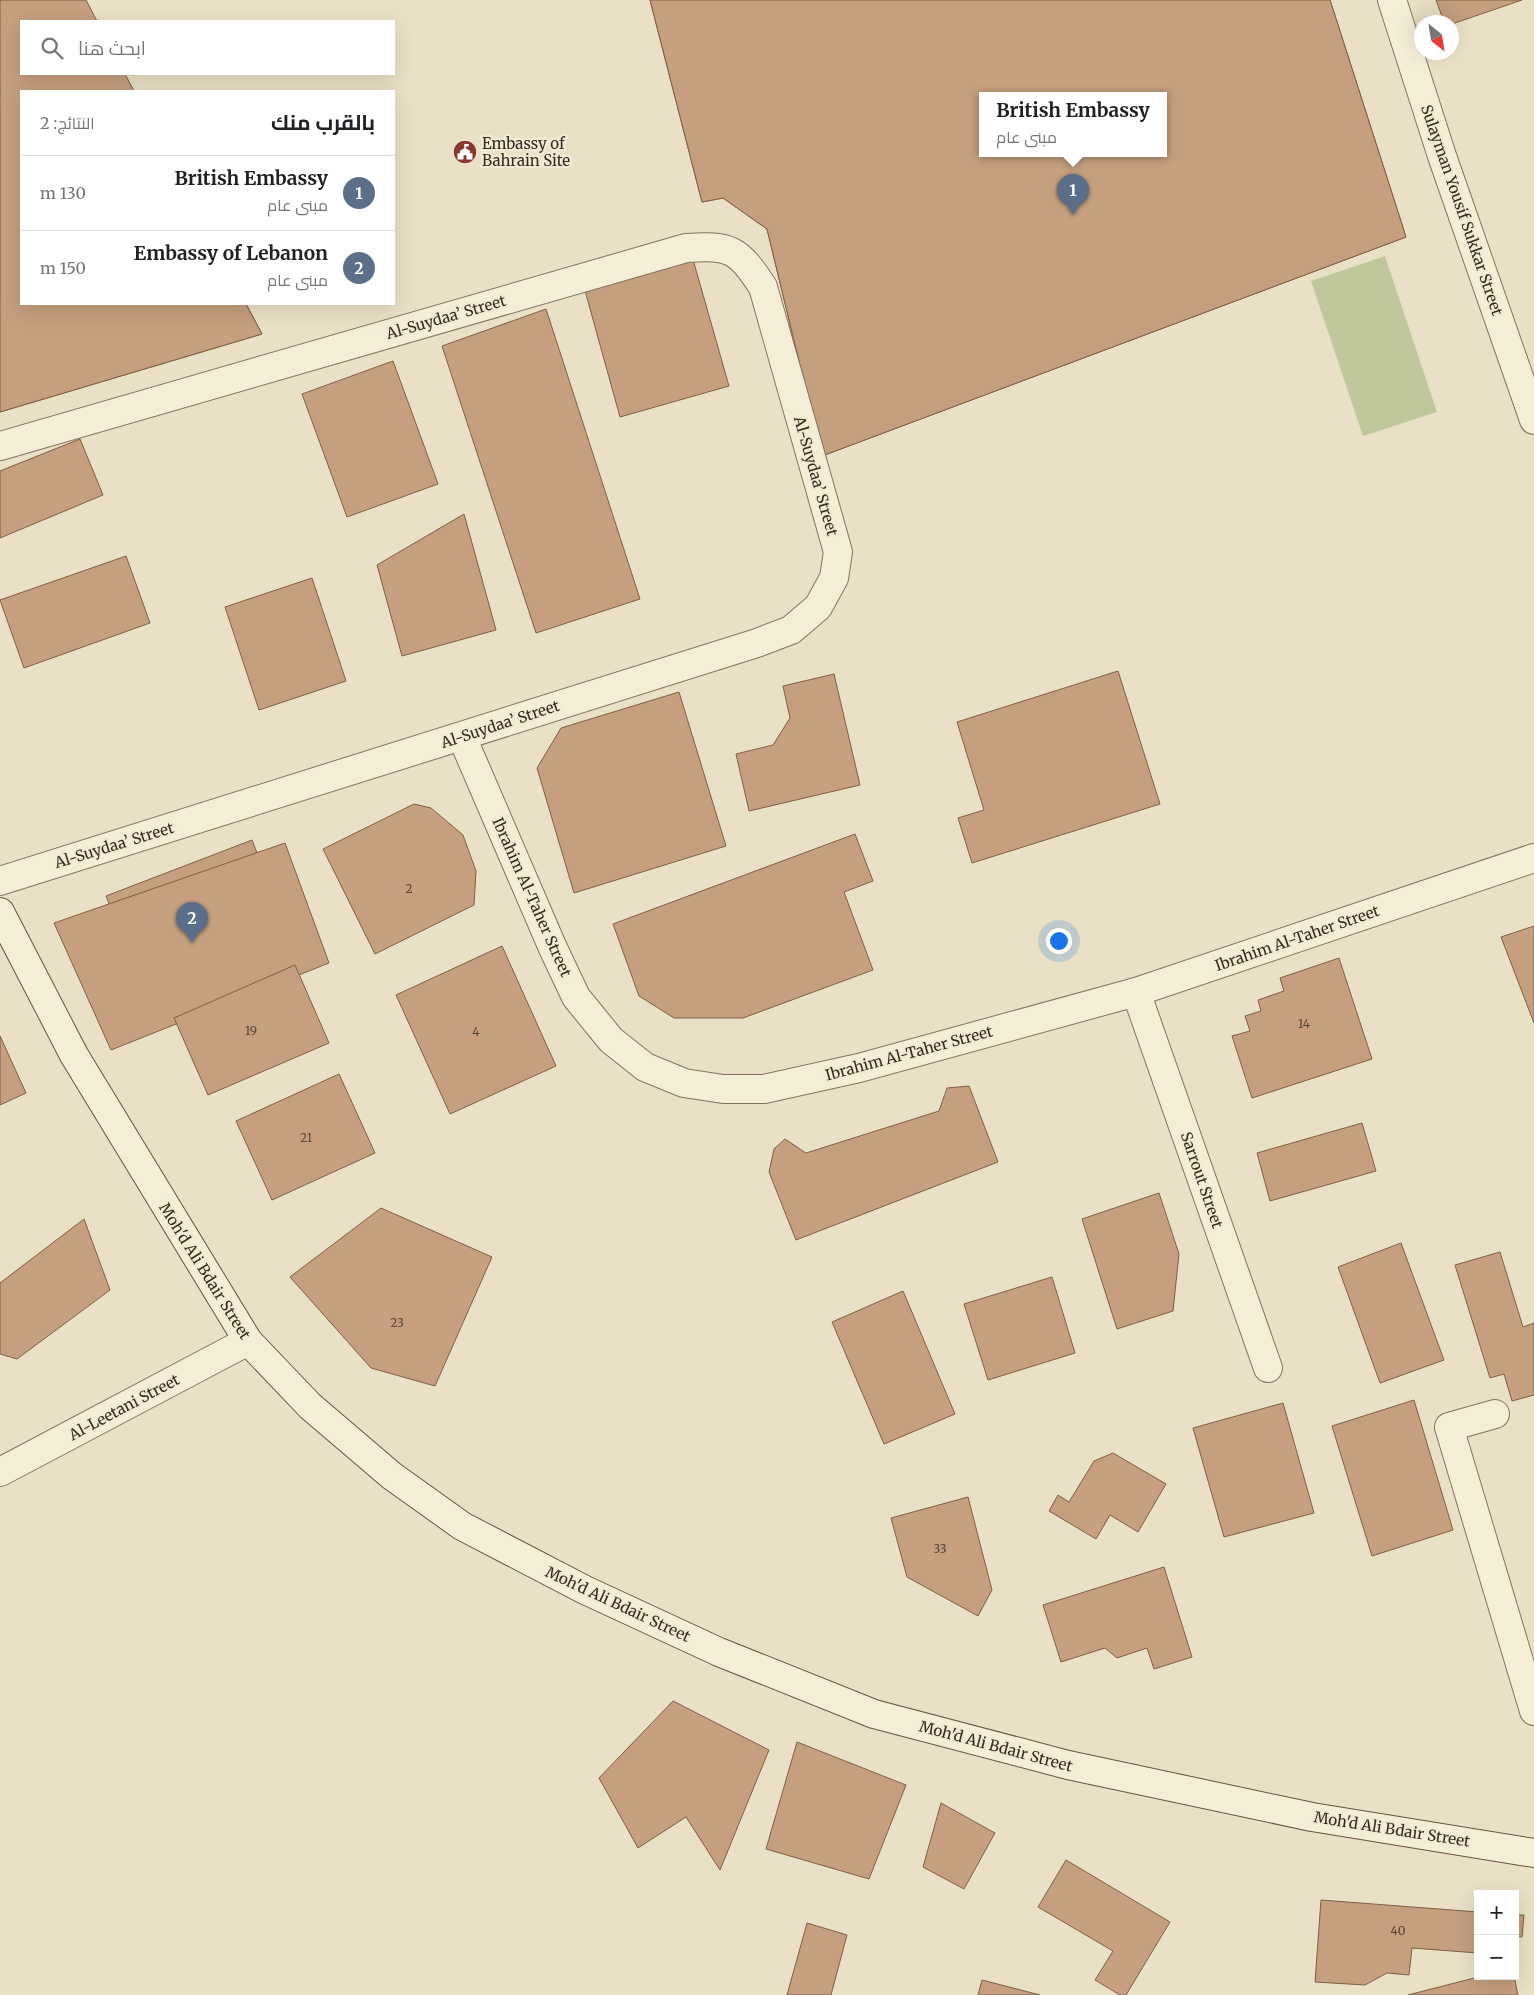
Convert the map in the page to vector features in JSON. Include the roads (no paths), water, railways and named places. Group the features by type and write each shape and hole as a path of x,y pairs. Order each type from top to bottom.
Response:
{"street":[{"name":"Sulayman Yousif Sukkar Street","path":"1392,0 1442,156 1534,420"},
{"name":"Al-Suydaa’ Street","path":"0,446 686,248 716,246 734,252 750,268 763,288 838,552 834,578 818,607 791,630 757,644 0,881"},
{"name":"Ibrahim Al-Taher Street","path":"462,737 552,946 576,997 611,1040 645,1067 684,1083 723,1089 764,1089 859,1068 1136,992 1534,858"},
{"name":"Moh'd Ali Bdair Street","path":"0,912 74,1055 248,1341 310,1406 392,1476 462,1526 585,1590 719,1652 865,1710 1068,1765 1312,1817 1534,1853"},
{"name":"Sarrout Street","path":"1136,992 1268,1368"},
{"name":"Al-Leetani Street","path":"0,1472 248,1341"},
{"path":"1495,1414 1449,1428 1534,1711"}],"place":[{"name":"Embassy of Bahrain Site","path":"465,152"},
{"name":"British Embassy","path":"1073,215"},
{"name":"Embassy of Lebanon","path":"192,943"}]}
